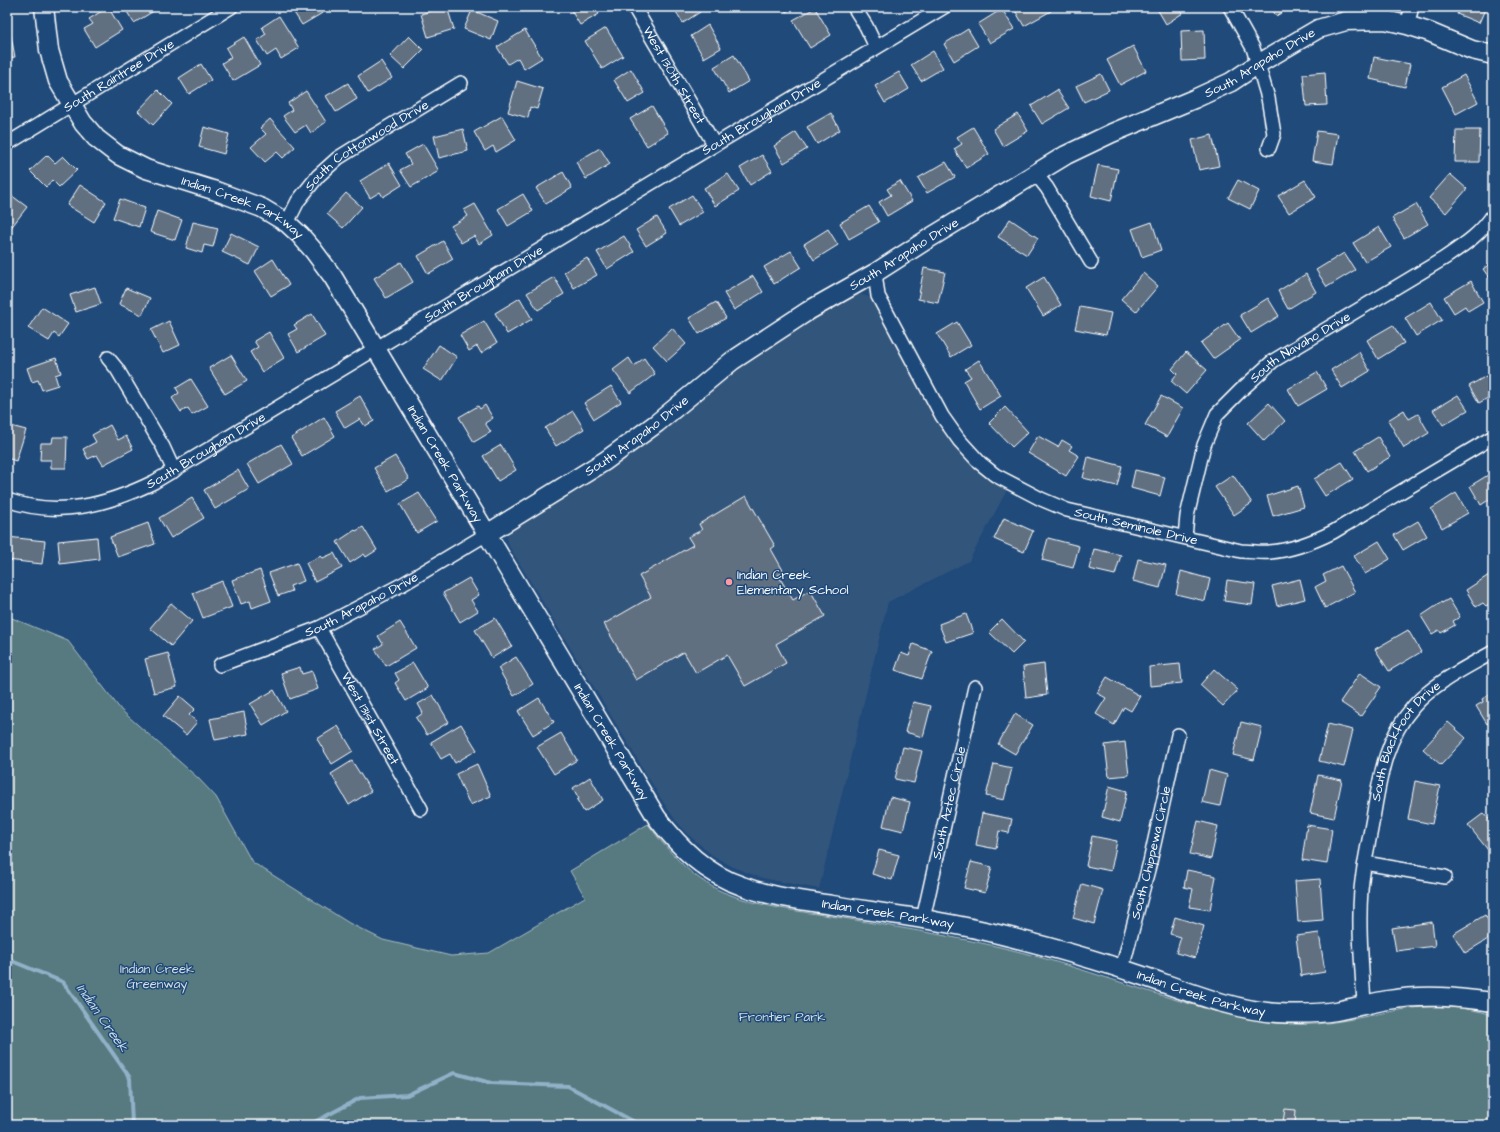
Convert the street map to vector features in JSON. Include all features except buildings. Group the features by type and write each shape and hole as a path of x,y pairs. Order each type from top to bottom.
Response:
{"street":[{"name":"Indian Creek Parkway","path":"44,7 49,50 58,81 83,123 96,138 106,147 130,162 146,169 238,198 262,208 286,223 300,235 317,255 333,277 657,818 673,839 688,854 713,873 741,886 771,895 923,919 1000,934 1122,969 1242,1008 1277,1013 1308,1013 1335,1011 1389,1000 1431,996 1458,997 1493,1002"},
{"name":"South Raintree Drive","path":"7,144 231,7"},
{"name":"West 130th Street","path":"634,7 714,144"},
{"path":"854,7 876,47"},
{"name":"South Brougham Drive","path":"7,500 34,506 54,508 88,506 129,494 174,471 714,144 944,7"},
{"path":"1230,7 1252,48 1268,98 1274,134 1269,148"},
{"path":"1407,25 1412,7"},
{"name":"South Arapaho Drive","path":"220,665 319,628 403,584 605,461 657,423 732,361 808,311 875,273 928,239 1066,156 1105,136 1231,82 1258,64 1318,29 1333,24 1346,22 1385,20 1429,32 1472,50 1493,55"},
{"name":"South Cottonwood Drive","path":"286,223 298,201 318,176 338,158 461,83"},
{"path":"1036,174 1047,188 1091,262"},
{"name":"South Navaho Drive","path":"1185,537 1187,516 1204,445 1217,414 1273,361 1469,242 1493,215"},
{"name":"South Seminole Drive","path":"875,273 878,296 942,416 959,440 980,463 995,475 1041,499 1067,510 1241,551 1268,552 1285,550 1312,542 1347,525 1493,437"},
{"path":"108,358 117,369 163,447 174,471"},
{"name":"West 131st Street","path":"319,628 421,809"},
{"name":"South Blackfoot Drive","path":"1364,1004 1360,933 1361,889 1381,771 1389,746 1395,733 1414,705 1432,689 1493,652"},
{"name":"South Aztec Circle","path":"923,919 975,687"},
{"name":"South Chippewa Circle","path":"1122,969 1150,862 1178,735"},
{"path":"1365,863 1445,877"}],"shaded area":[{"name":"Indian Creek Elementary School","path":"857,295 869,297 875,303 935,416 950,440 969,463 990,480 1007,490 969,561 888,602 819,889 762,878 735,868 712,855 692,838 676,821 663,802 509,546 507,537 515,525 595,479 633,454 738,369 770,346 848,297"}],"green space":[{"path":"7,616 68,641 121,710 198,778 216,797 252,862 349,923 383,940 451,956 489,953 585,897 570,871 648,824 672,854 690,871 711,886 737,897 779,908 918,931 1000,947 1090,972 1180,1001 1234,1016 1275,1023 1303,1025 1345,1020 1423,1007 1459,1008 1493,1015 1493,1125 7,1125"}],"waterway":[{"name":"Indian Creek","path":"7,959 63,982 130,1078 132,1125"},
{"name":"Indian Creek","path":"309,1125 360,1098 407,1095 454,1073 491,1083 568,1086 640,1125"}],"place":[{"name":"Indian Creek Elementary School","path":"729,582"}],"park label":[{"name":"Indian Creek Greenway","path":"157,976"},
{"name":"Frontier Park","path":"782,1017"}]}
